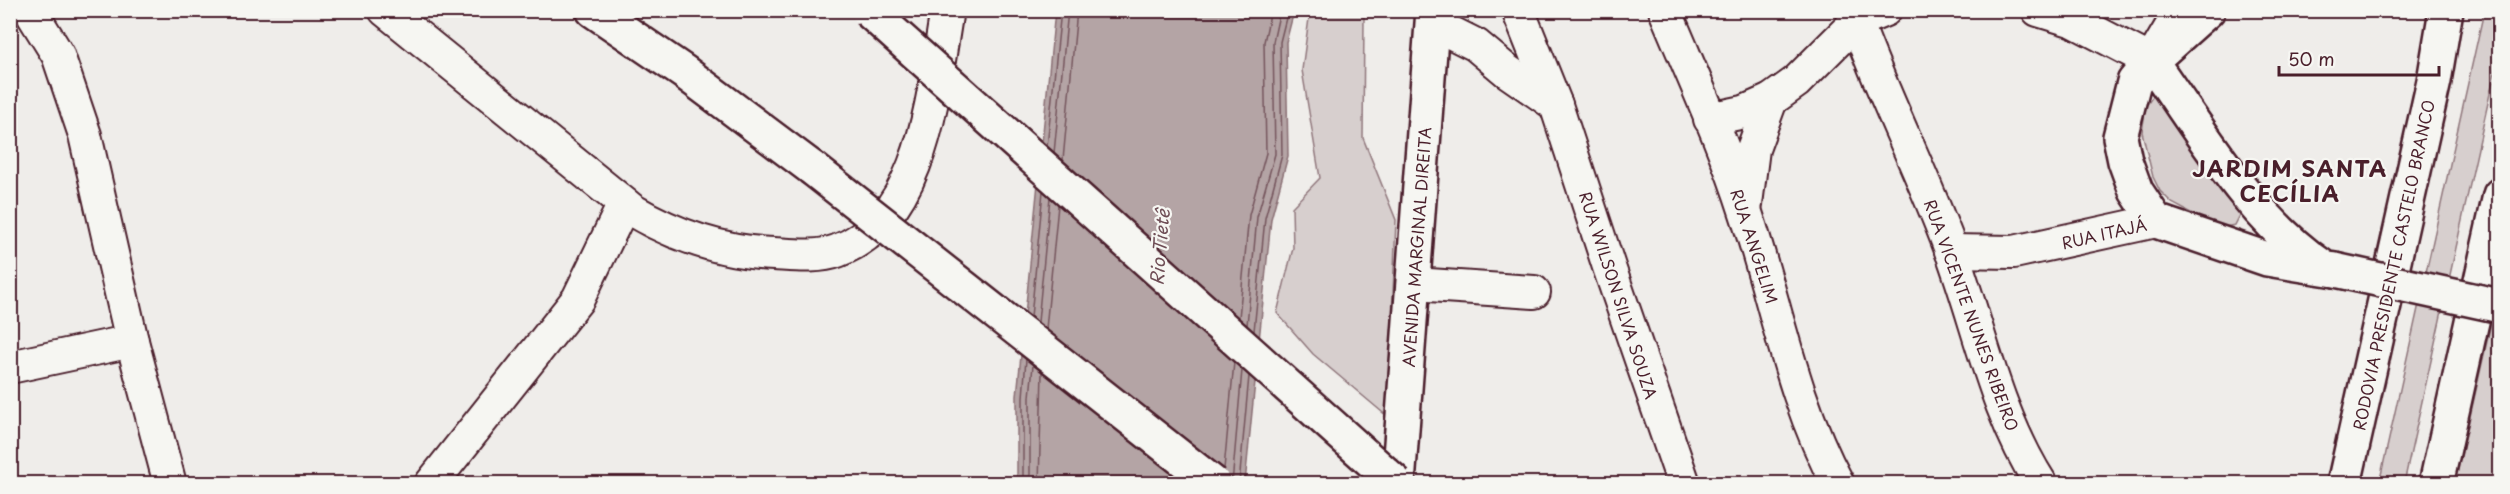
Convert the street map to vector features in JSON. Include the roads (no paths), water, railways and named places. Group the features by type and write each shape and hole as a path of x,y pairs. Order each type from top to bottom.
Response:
{"main road":[{"path":"593,10 684,72 812,168 1214,483"},
{"path":"868,10 1398,483"},
{"path":"2156,221 2136,191 2125,161 2121,137 2134,82 2151,61 2208,10"},
{"name":"RODOVIA PRESIDENTE CASTELO BRANCO","path":"2344,483 2434,81 2446,10"},
{"name":"AVENIDA MARGINAL DIREITA","path":"1398,483 1432,17"},
{"path":"2151,61 2258,210 2301,252 2329,268"},
{"path":"2436,483 2499,195"},
{"path":"2236,250 2250,233 2258,210"},
{"name":"RUA ITAJÁ","path":"2156,221 2236,250 2287,263 2329,268 2499,306"}],"street":[{"path":"30,10 58,55 85,135 132,340 170,483"},
{"path":"385,10 624,204 662,228 712,245 762,254 799,255 836,252 864,237 895,203 910,175 924,135 947,10"},
{"name":"RUA WILSON SILVA SOUZA","path":"1518,10 1557,105 1608,267 1684,483"},
{"name":"RUA ANGELIM","path":"1665,10 1746,210 1798,387 1813,431 1838,483"},
{"path":"1710,120 1744,112 1770,100 1796,82 1826,51 1854,16 1885,10"},
{"path":"1826,51 1851,52 1872,61 1885,28 1900,10"},
{"path":"2038,10 2074,21 2151,61 2181,10"},
{"name":"RUA VICENTE NUNES RIBEIRO","path":"1854,16 1951,250 1998,397 2029,465 2041,483"},
{"path":"1432,17 1476,45 1507,71 1557,105"},
{"path":"1746,210 1753,148 1770,100"},
{"path":"431,483 578,299 624,204"},
{"name":"RUA ITAJÁ","path":"1951,250 2014,252 2156,221"},
{"path":"1414,284 1534,292"},
{"path":"10,367 132,340"}],"water":[{"name":"Rio Tietê","path":"1055,11 1294,11 1286,42 1288,156 1271,219 1245,483 1017,484 1017,396"}],"district":[{"name":"JARDIM SANTA CECÍLIA","path":"2290,180"}]}
